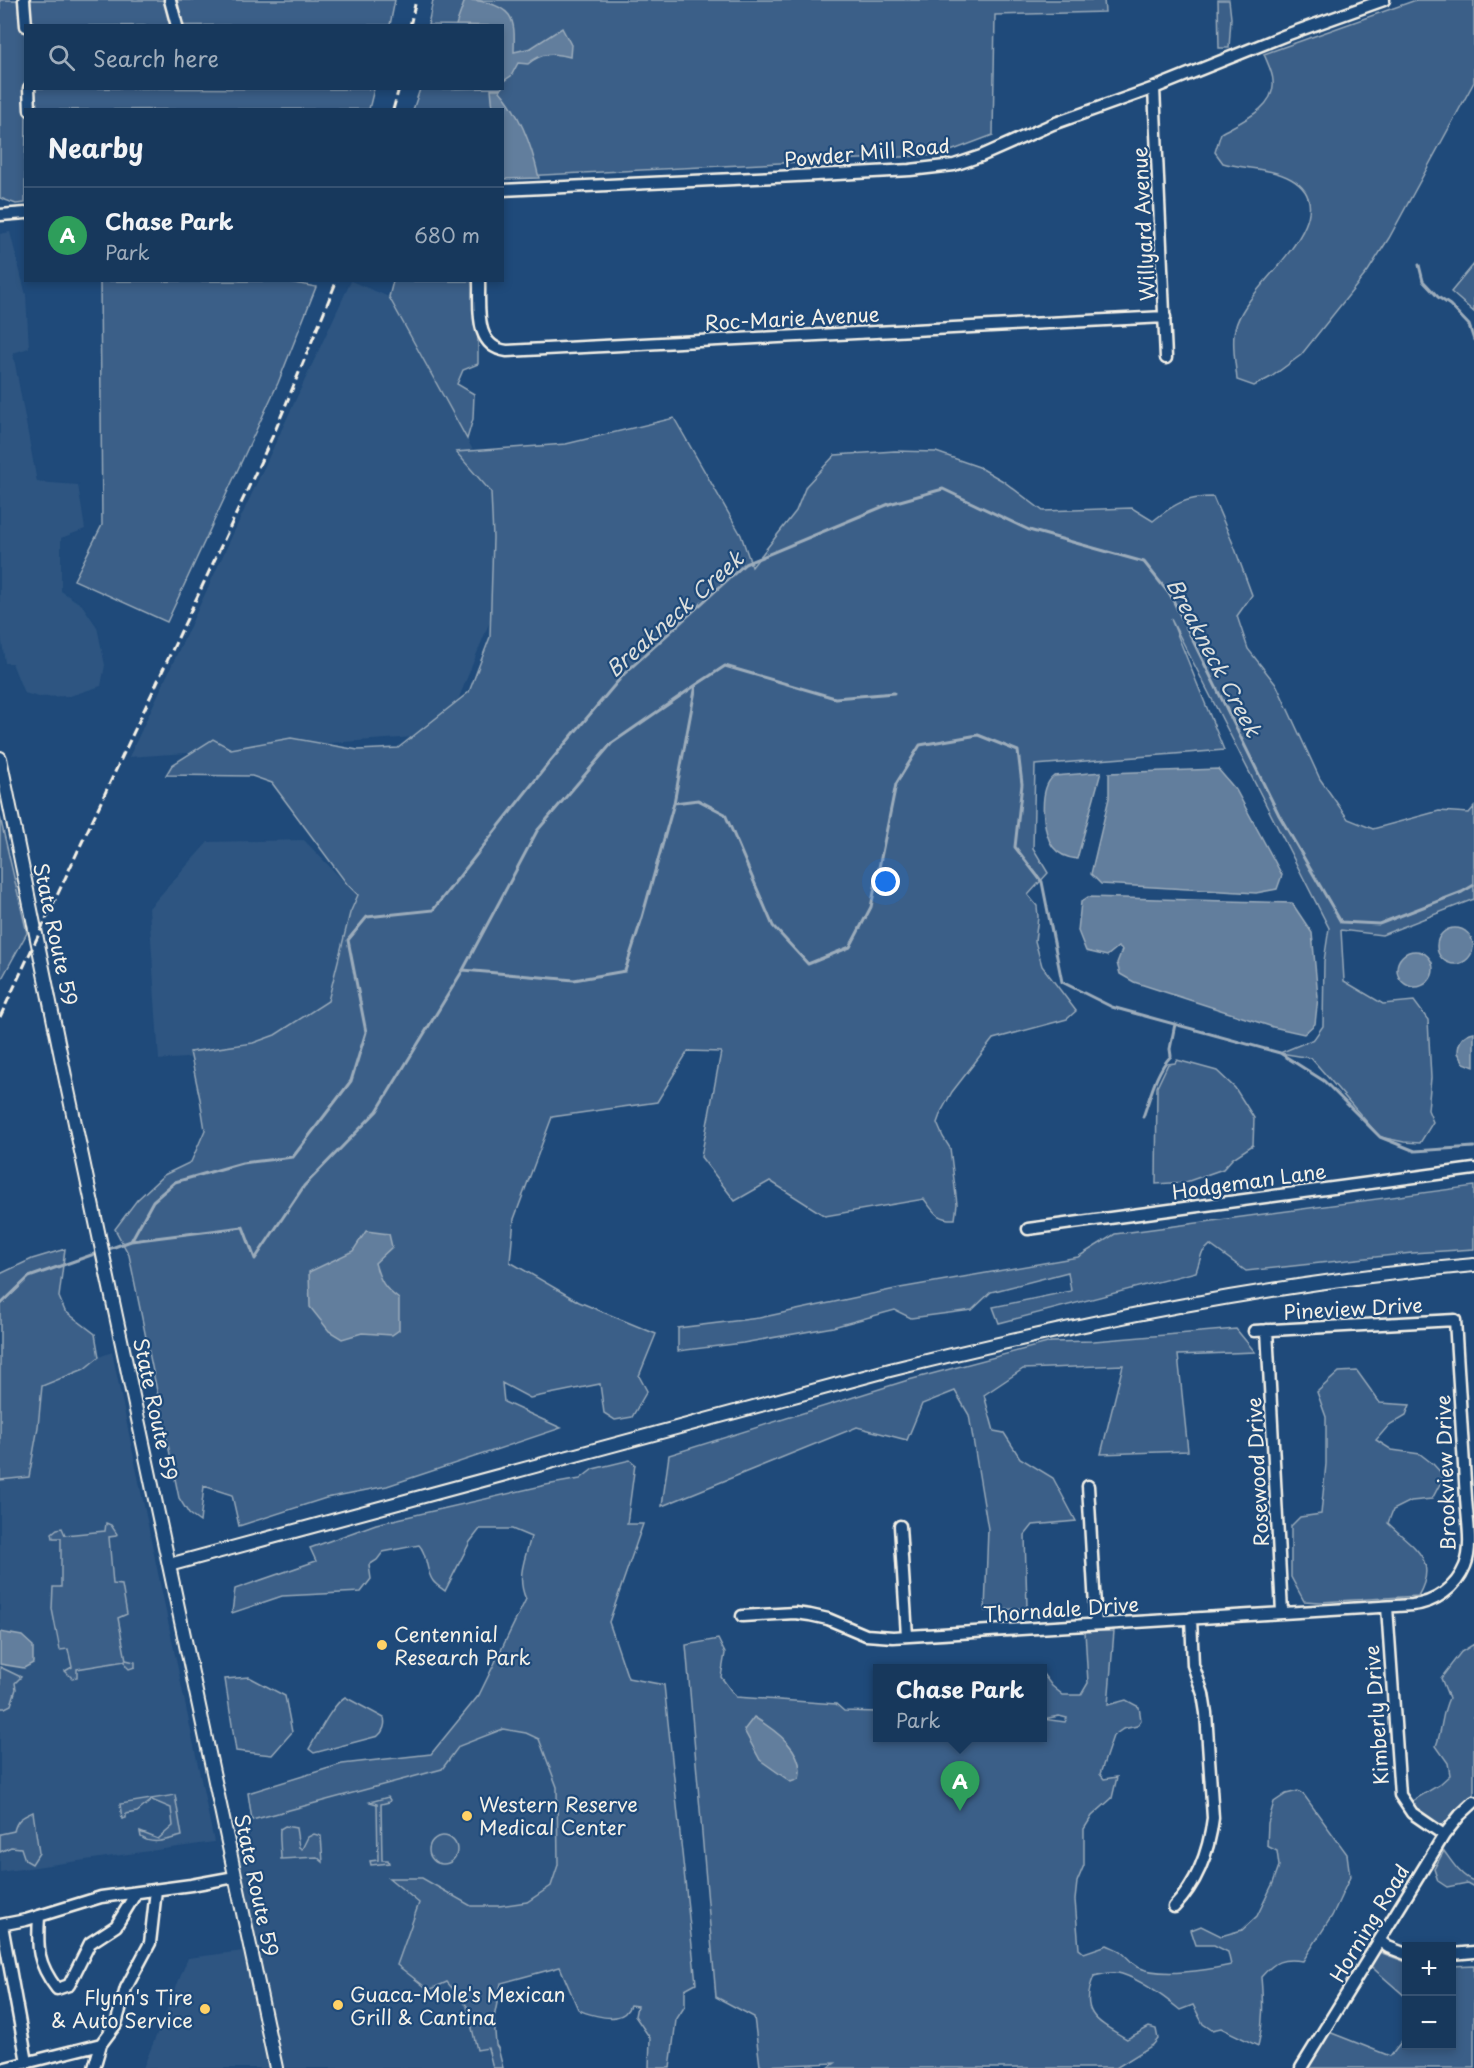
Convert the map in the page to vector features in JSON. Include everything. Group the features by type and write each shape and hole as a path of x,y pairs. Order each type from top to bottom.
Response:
{"main road":[{"name":"State Route 59","path":"0,758 90,1195 276,2068"},
{"path":"169,1565 1002,1341 1109,1318 1276,1289 1378,1274 1474,1265"}],"street":[{"path":"24,0 26,24"},
{"path":"170,0 176,24"},
{"name":"Powder Mill Road","path":"504,190 829,175 943,166 981,156 1053,124 1384,0"},
{"name":"Willyard Avenue","path":"1154,88 1166,358"},
{"path":"29,90 30,108"},
{"path":"0,214 24,213"},
{"name":"Roc-Marie Avenue","path":"479,282 484,339 495,348 507,351 1165,317"},
{"name":"Hodgeman Lane","path":"1028,1229 1474,1169"},
{"name":"Pineview Drive","path":"1254,1331 1455,1320"},
{"name":"Brookview Drive","path":"1387,1607 1423,1604 1438,1597 1457,1580 1467,1559 1467,1518 1455,1320"},
{"name":"Rosewood Drive","path":"1267,1330 1282,1612"},
{"path":"1088,1486 1096,1624"},
{"path":"900,1526 906,1636"},
{"name":"Thorndale Drive","path":"742,1616 810,1614 875,1637 1387,1607"},
{"name":"Kimberly Drive","path":"1387,1607 1400,1795 1412,1813 1444,1835"},
{"path":"1174,1907 1184,1896 1198,1872 1207,1848 1213,1818 1206,1713 1203,1694 1193,1665 1191,1618"},
{"name":"Horning Road","path":"1301,2068 1444,1835 1474,1802"},
{"path":"27,2062 1,1925 101,1897 236,1877"},
{"path":"94,2068 101,2044 116,2024 126,1988 150,1943 156,1890"},
{"path":"39,1916 37,1944 45,1973 57,1989 69,1985 90,1943 116,1926 136,1893"},
{"path":"1380,1941 1402,1952"},
{"path":"1456,1954 1474,1952"},
{"path":"4,2068 101,2044"}],"shaded area":[{"path":"0,0 395,0 390,24 24,24 24,90 374,90 369,108 24,108 24,203 16,204 0,198"},
{"path":"433,0 1104,0 1105,12 995,15 993,135 940,155 504,177 504,108 414,108 420,90 504,90 504,24 428,24"},
{"path":"465,0 494,5 505,11 511,19 514,28 514,52 531,48 562,28 571,45 570,57 548,54 528,64 518,63 511,76 504,82 504,24 456,24"},
{"path":"1218,0 1229,0 1231,18 1229,48 1219,48"},
{"path":"1416,0 1474,0 1474,82 1389,238 1368,271 1301,355 1271,377 1254,386 1237,380 1233,341 1237,323 1249,301 1302,233 1308,218 1309,204 1304,190 1283,175 1223,163 1215,152 1221,133 1247,119 1269,99 1273,78 1264,54"},
{"path":"491,90 500,90 520,121 539,178 504,179 504,108 493,108"},
{"path":"10,232 26,295 29,348 13,353 37,482 78,485 85,529 61,538 61,591 82,605 97,627 105,665 101,686 70,696 39,697 24,693 12,663 5,663 0,628 0,234"},
{"path":"1474,264 1474,312 1451,292"},
{"path":"100,282 289,282 316,287 278,383 167,622 74,580 102,525"},
{"path":"351,282 389,297 496,492 515,559 444,735 129,757"},
{"path":"393,282 472,282 478,364 463,370 457,384 474,394 473,419 467,439 389,297"},
{"path":"674,418 741,535 752,567 796,511 806,486 835,455 895,451 936,452 979,467 1003,481 1043,511 1132,508 1153,521 1167,510 1187,500 1213,497 1252,595 1237,616 1248,649 1277,686 1320,779 1348,819 1373,829 1439,811 1469,813 1474,807 1474,899 1382,935 1341,930 1344,981 1383,1004 1414,1001 1428,1020 1431,1078 1428,1110 1433,1122 1420,1143 1380,1137 1311,1058 1280,1053 1314,1039 1323,1026 1324,961 1329,928 1171,619 1224,750 1035,765 1033,848 1048,873 1028,895 1037,906 1035,941 1042,966 1076,1011 1067,1019 993,1039 952,1092 937,1123 950,1148 957,1204 955,1219 940,1217 924,1199 825,1216 770,1181 735,1201 701,1157 721,1052 688,1051 657,1102 552,1117 514,1219 510,1262 579,1302 656,1334 639,1376 647,1391 632,1417 615,1420 604,1413 600,1384 530,1398 502,1383 504,1402 561,1428 387,1486 326,1498 239,1526 232,1495 204,1486 200,1522 189,1514 179,1498 129,1255 115,1229 137,1200 164,1175 191,1162 205,1130 190,1052 253,1043 275,1035 328,1001 350,913 358,895 347,884 272,783 252,776 166,775 172,765 213,739 231,749 291,738 358,750 398,748 469,692 490,637 493,538 491,492 456,452 566,444"},
{"path":"1218,769 1236,790 1282,875 1277,889 1256,893 1101,884 1091,874 1109,798 1109,773"},
{"path":"1101,772 1077,859 1064,856 1053,847 1046,831 1043,810 1049,782 1054,776"},
{"path":"0,817 27,933 0,982"},
{"path":"304,840 358,896 334,1001 262,1052 159,1060 149,908 208,842"},
{"path":"1088,897 1292,903 1312,933 1318,997 1315,1024 1304,1034 1273,1027 1134,982 1120,974 1117,963 1122,950 1118,947 1107,956 1086,951 1078,931 1081,902"},
{"path":"1455,928 1467,934 1473,946 1467,958 1455,964 1443,958 1437,946 1443,934"},
{"path":"1415,951 1428,956 1433,969 1428,982 1415,987 1402,982 1397,969 1402,956"},
{"path":"1474,1032 1474,1067 1464,1063 1458,1053 1462,1039"},
{"path":"1177,1060 1217,1071 1235,1088 1254,1118 1253,1145 1233,1158 1223,1169 1186,1182 1156,1184 1157,1087 1168,1064 1175,1063"},
{"path":"1474,1186 1474,1249 1412,1253 1246,1271 1210,1245 1202,1253 1196,1272 999,1323 993,1307 1071,1291 1068,1272 991,1292 972,1310 911,1318 895,1310 833,1327 743,1343 678,1351 678,1328 759,1318 900,1288 1078,1257 1115,1234"},
{"path":"366,1231 389,1234 392,1247 375,1263 383,1284 399,1299 399,1330 392,1335 362,1333 342,1339 329,1331 310,1307 309,1272 353,1251"},
{"path":"65,1249 59,1297 65,1311 95,1334 99,1357 84,1369 42,1386 38,1427 29,1477 0,1480 0,1274 32,1259"},
{"path":"1236,1329 1255,1352 1178,1355 1188,1451 1101,1454 1123,1365 1023,1369 984,1395 994,1431 1004,1433 1020,1458 1053,1478 1076,1521 1033,1525 1025,1535 1027,1608 985,1611 988,1529 969,1415 955,1391 922,1404 907,1440 857,1427 662,1506 669,1455 905,1381 1051,1342 1094,1341"},
{"path":"112,1352 214,1842 0,1872 0,1480 29,1477 38,1427 42,1386 84,1369 99,1357"},
{"path":"1357,1371 1380,1403 1410,1405 1406,1415 1389,1425 1376,1440 1392,1450 1420,1454 1444,1476 1432,1499 1411,1501 1393,1510 1388,1523 1420,1554 1425,1563 1424,1583 1418,1596 1304,1601 1291,1577 1291,1526 1300,1517 1321,1514 1326,1464 1326,1417 1317,1392 1339,1372"},
{"path":"630,1460 635,1464 627,1524 643,1524 609,1622 628,1678 664,1685 696,1983 685,1989 685,2006 676,2020 670,2068 649,2068 650,2038 635,2016 637,2006 630,2005 623,2014 612,2017 596,2016 581,2011 578,2009 560,1967 501,1983 494,2018 496,2045 503,2068 493,2068 488,2048 477,2050 467,2006 447,1982 429,1990 397,1965 419,1903 389,1878 422,1878 471,1906 499,1906 527,1902 551,1886 558,1865 557,1787 539,1739 526,1733 503,1729 459,1746 442,1769 252,1820 248,1793 342,1764 431,1754 479,1695 526,1599 522,1576 531,1537 512,1529 480,1529 470,1542 445,1591 430,1577 424,1553 419,1545 383,1552 369,1565 371,1579 361,1592 282,1596 232,1613 235,1589 316,1561 310,1548 376,1524 580,1479 593,1469"},
{"path":"106,1523 111,1525 117,1534 109,1537 113,1584 122,1585 127,1614 118,1618 126,1660 135,1662 135,1667 129,1669 125,1661 77,1669 77,1677 72,1678 65,1671 72,1667 68,1649 60,1650 52,1609 53,1587 61,1587 61,1538 53,1538 52,1533 62,1528 65,1535 105,1531"},
{"path":"1085,1631 1114,1631 1108,1705 1126,1700 1139,1707 1141,1720 1137,1726 1123,1729 1113,1736 1100,1774 1104,1779 1117,1777 1112,1798 1092,1816 1084,1829 1084,1865 1077,1882 1075,1900 1079,1949 1084,1953 1107,1945 1120,1951 1138,1967 1158,1972 1197,1971 1231,1965 1228,1952 1214,1945 1196,1945 1191,1930 1201,1926 1221,1936 1242,1930 1257,1916 1279,1866 1277,1851 1267,1846 1268,1823 1274,1802 1286,1794 1298,1791 1304,1795 1347,1854 1350,1877 1332,1916 1303,1961 1279,1962 1261,1977 1262,2012 1258,2046 1221,2028 1212,2030 1203,2024 1193,2005 1180,2010 1160,1994 1138,1981 1119,1973 1112,1973 1094,1976 1088,1999 1094,2015 1100,2022 1127,2039 1149,2027 1156,2029 1158,2039 1153,2045 1116,2068 828,2068 835,2063 760,2066 754,2017 716,1997 686,1645 718,1639 725,1653 721,1677 736,1697 836,1704 844,1711 873,1712 873,1742 1047,1742 1047,1720 1065,1722 1067,1718 1059,1716 1047,1718 1047,1679 1063,1695 1081,1695 1088,1683"},
{"path":"0,1632 22,1636 33,1646 33,1663 24,1668 0,1664"},
{"path":"1474,1644 1474,1794 1444,1827 1419,1819 1412,1801 1439,1785 1450,1775 1448,1763 1436,1746 1449,1698 1441,1678 1461,1652"},
{"path":"0,1667 21,1677 15,1683 16,1689 11,1705 5,1708 0,1708"},
{"path":"249,1677 285,1696 292,1732 272,1755 236,1751 225,1679"},
{"path":"345,1697 384,1718 383,1730 378,1736 314,1753 309,1749 330,1714"},
{"path":"754,1717 787,1742 798,1759 799,1779 791,1782 760,1760 744,1730"},
{"path":"503,1729 526,1733 539,1739 557,1787 558,1865 551,1886 527,1902 499,1906 471,1906 422,1878 389,1879 419,1903 397,1965 429,1990 447,1982 467,2006 477,2049 488,2047 489,2059 493,2068 143,2068 188,1958 251,1950 237,1882 244,1882 235,1828 252,1820 442,1769 459,1746"},
{"path":"175,1795 182,1836 156,1841 141,1837 140,1832 158,1839 173,1826 171,1808 152,1800 137,1812 126,1814 126,1818 122,1819 120,1804"},
{"path":"388,1797 389,1802 381,1804 382,1860 388,1860 389,1863 371,1865 370,1861 378,1860 377,1804 370,1802"},
{"path":"33,1812 39,1853 32,1864 25,1860 21,1848 11,1847 0,1852 0,1834 14,1831 20,1819"},
{"path":"285,1826 296,1828 299,1847 302,1849 308,1837 314,1834 321,1836 323,1862 317,1857 281,1859 280,1829"},
{"path":"443,1836 453,1840 457,1850 453,1860 443,1864 433,1860 429,1850 433,1840"},
{"path":"1444,1851 1461,1873 1474,1881 1474,1887 1467,1883 1447,1887 1438,1881 1434,1869"},
{"path":"1374,1950 1402,1960 1402,1994 1366,1962"},
{"path":"1474,1965 1474,2068 1301,2068 1324,2030 1390,2056 1402,2041 1402,2050 1456,2050 1456,1966"}],"waterway":[{"path":"1419,265 1423,281 1469,325 1474,340"},
{"name":"Breakneck Creek","path":"131,1241 153,1201 175,1182 242,1163 293,1157 351,1081 366,1032 348,940 367,917 433,910 548,764 624,674 745,564 889,504 943,489 1029,530 1144,562 1171,596 1279,815 1341,922 1379,924 1462,892 1474,885"},
{"path":"674,803 696,685 725,666 835,698 894,693"},
{"path":"463,970 537,831 612,743 696,685"},
{"path":"106,1250 131,1241 243,1227 255,1259 304,1186 377,1111 463,970 574,980 625,971 674,803 698,800 725,814 773,926 808,964 850,947 871,907 896,784 920,745 978,735 1018,751 1022,784 1015,847 1042,882 1062,982 1112,1007 1280,1053 1324,1081 1380,1137 1415,1151 1474,1147"},
{"path":"1143,1117 1157,1077 1171,1056 1170,1049 1175,1024"},
{"name":"Breakneck Creek","path":"0,1305 29,1277 100,1252"}],"railway":[{"path":"410,24 416,0"},
{"path":"394,108 398,90"},
{"path":"0,1017 275,431 336,282"}],"place":[{"name":"Centennial Research Park","path":"382,1645"},
{"name":"Chase Park","path":"960,1811"},
{"name":"Western Reserve Medical Center","path":"467,1816"},
{"name":"Guaca-Mole's Mexican Grill & Cantina","path":"338,2005"},
{"name":"Flynn's Tire & Auto Service","path":"205,2009"}]}
